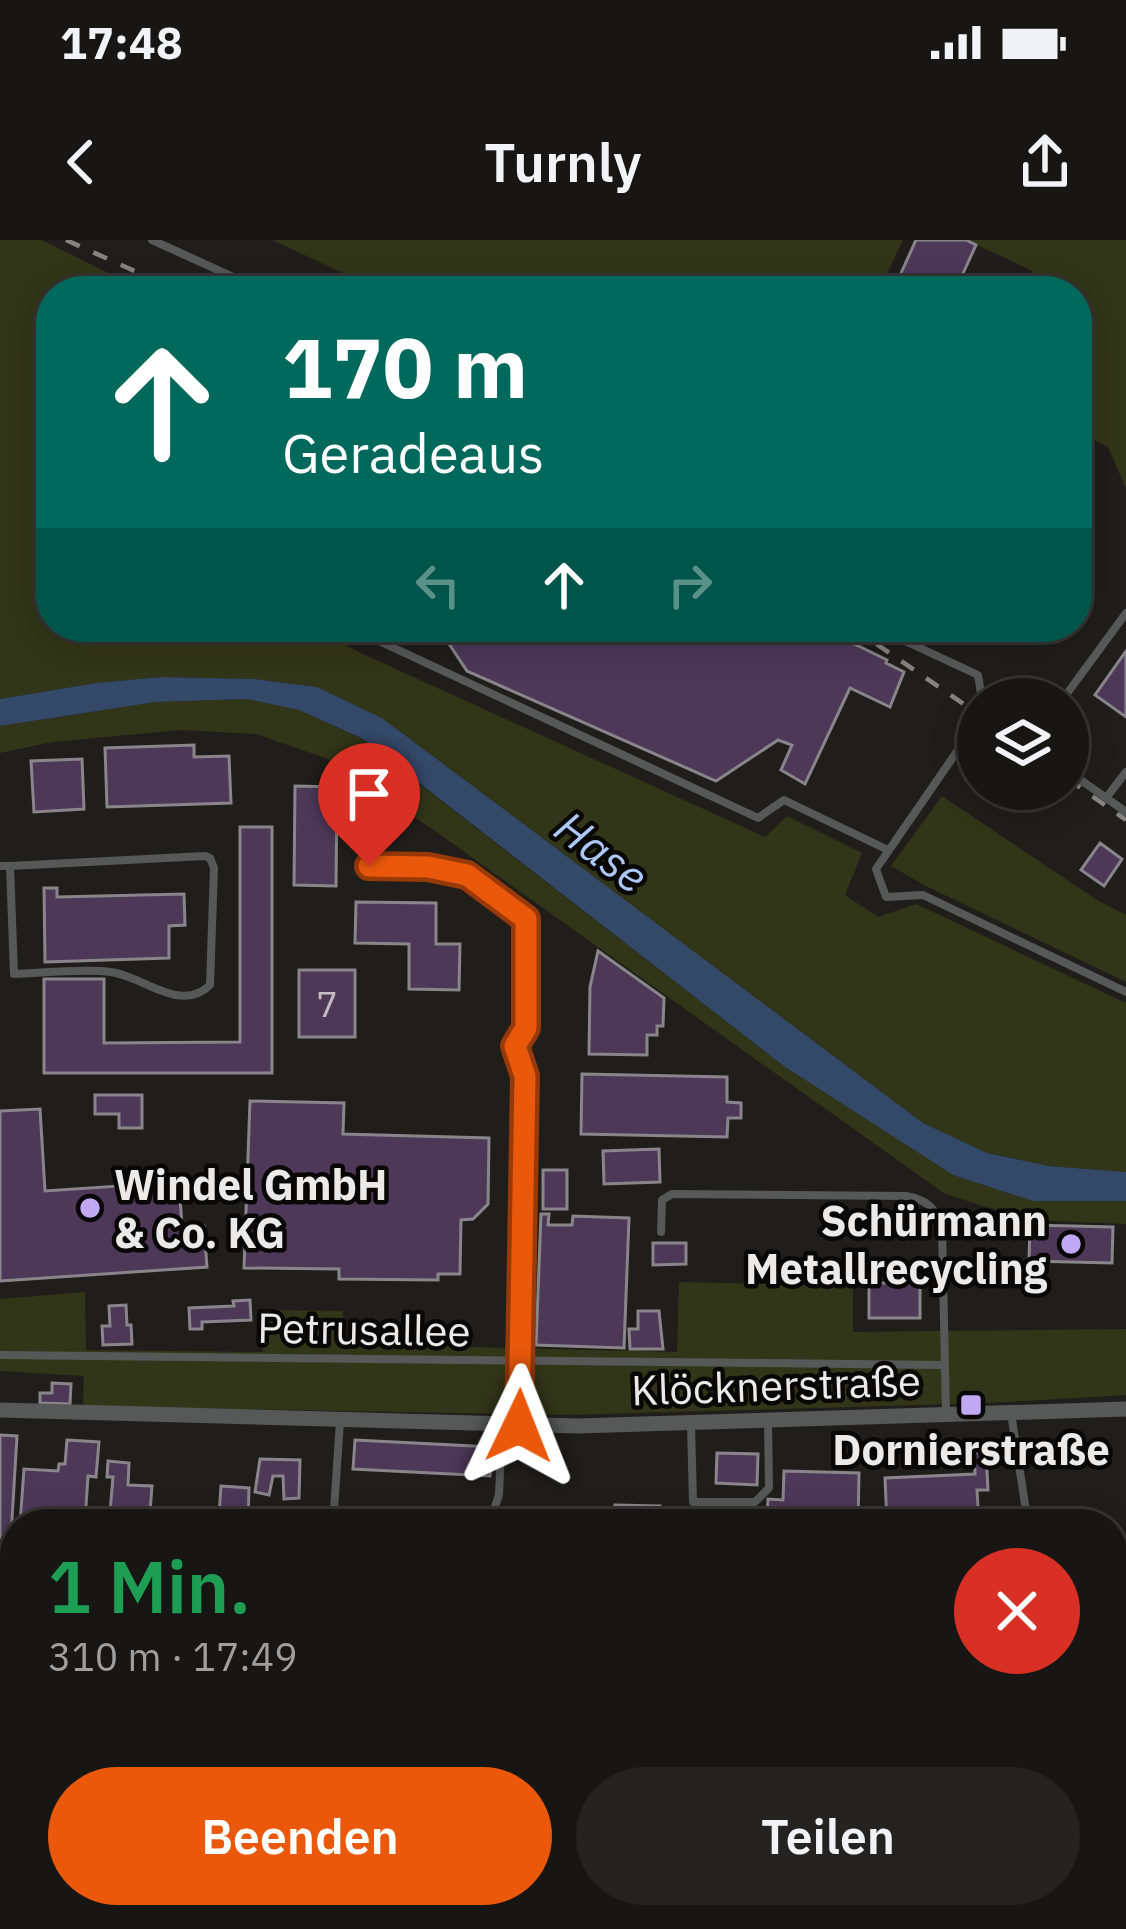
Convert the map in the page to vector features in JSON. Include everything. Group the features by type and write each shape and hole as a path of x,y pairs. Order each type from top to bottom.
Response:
{"street":[{"path":"511,1426 522,1361 525,1076 515,1046"},
{"name":"Klöcknerstraße","path":"0,1410 511,1426 1125,1408"}],"lane":[{"path":"152,240 222,276"},
{"path":"1078,678 1126,613"},
{"path":"381,642 758,818 784,800 888,850"},
{"path":"907,642 978,678"},
{"path":"957,751 876,869 886,897 922,895 1126,992"},
{"path":"1106,798 1126,772"},
{"path":"1089,786 1126,812"},
{"path":"210,858 214,868 210,985 200,994 170,994 113,971 14,974 5,866 210,858"},
{"path":"369,866 428,867 467,875 526,919 526,1028 515,1046"},
{"path":"662,1232 662,1200 672,1194 921,1199 936,1210 941,1227 946,1416"},
{"name":"Petrusallee","path":"0,1355 944,1365"},
{"path":"1011,1413 1026,1509"},
{"path":"334,1509 340,1421"},
{"path":"691,1423 693,1502 755,1502 769,1488 768,1421"},
{"path":"494,1509 511,1426"}],"green space":[{"path":"0,240 42,240 115,276 36,276 36,642 340,642 765,837 787,816 862,853 845,895 878,917 916,904 1126,1003 1126,1172 1049,1166 987,1153 923,1123 382,718 317,687 254,679 161,677 0,699"},
{"path":"272,240 903,240 886,276 350,276"},
{"path":"966,240 1126,240 1126,489 1108,447 1092,439 1092,276 1030,276 1033,271"},
{"path":"247,699 299,710 360,738 785,1067 953,1175 1033,1201 1126,1201 1126,1224 1028,1220 945,1194 328,759 256,734 181,730 52,742 0,753 0,726 156,702"},
{"path":"942,796 957,810 1126,915 1126,982 926,886 891,866"},
{"path":"679,1282 853,1286 853,1332 1126,1329 1126,1395 567,1415 83,1406 84,1376 0,1371 0,1299 85,1292 86,1350 263,1352 265,1310 343,1311 342,1344 677,1352"}],"water":[{"path":"161,677 254,679 317,687 382,718 923,1123 987,1153 1049,1166 1126,1172 1126,1201 1033,1201 953,1175 785,1067 361,738 299,710 247,699 156,702 0,726 0,699"}],"building":[{"path":"916,240 966,240 976,245 962,276 900,276"},
{"path":"448,642 850,642 904,672 890,707 850,688 805,784 781,770 792,745 778,740 716,781 467,671"},
{"path":"1126,651 1126,717 1095,695"},
{"path":"194,745 194,757 229,756 231,803 107,807 105,748"},
{"path":"82,759 84,809 34,812 31,761"},
{"path":"295,786 337,787 336,886 294,885"},
{"path":"240,827 272,827 272,1073 44,1073 44,979 104,979 104,1043 240,1042"},
{"path":"1100,843 1122,859 1104,886 1081,870"},
{"path":"44,888 57,888 57,897 184,894 185,925 169,926 169,958 45,962"},
{"path":"356,902 436,903 436,944 460,944 459,990 409,989 409,944 355,943"},
{"path":"598,951 664,998 663,1026 657,1026 657,1035 647,1035 647,1055 589,1054 590,987"},
{"path":"299,970 355,970 355,1037 299,1037"},
{"path":"582,1074 727,1077 727,1102 741,1103 741,1118 728,1118 727,1137 581,1134"},
{"path":"95,1095 142,1095 142,1128 119,1128 119,1114 95,1114"},
{"path":"250,1101 344,1103 343,1134 489,1138 488,1204 473,1219 461,1220 460,1274 438,1274 438,1280 339,1279 339,1269 244,1268"},
{"name":"Windel GmbH & Co. KG","path":"40,1109 45,1191 179,1182 182,1227 204,1226 207,1267 0,1281 0,1111"},
{"path":"659,1149 660,1182 604,1184 603,1151"},
{"path":"543,1170 567,1170 567,1209 543,1209"},
{"path":"541,1214 549,1214 548,1225 572,1225 573,1216 629,1218 624,1348 536,1345"},
{"name":"Schürmann Metallrecycling","path":"1030,1225 1113,1227 1112,1263 1029,1261"},
{"path":"653,1243 686,1243 686,1264 653,1265"},
{"path":"869,1283 920,1283 920,1318 869,1318"},
{"path":"250,1300 251,1320 202,1322 202,1329 190,1329 189,1308 234,1306 233,1301"},
{"path":"126,1305 132,1344 103,1345 102,1326 110,1326 109,1306"},
{"path":"638,1311 659,1311 663,1349 630,1349 629,1329 638,1329"},
{"path":"52,1383 71,1384 70,1404 40,1403 40,1393 52,1393"},
{"path":"0,1435 17,1436 13,1509 0,1509"},
{"path":"67,1440 99,1442 96,1477 88,1476 86,1509 21,1509 24,1469 58,1471 59,1464 65,1464"},
{"path":"355,1440 492,1447 490,1476 353,1469"},
{"path":"986,1452 988,1490 977,1490 978,1509 886,1509 885,1478 975,1474 974,1453"},
{"path":"717,1453 758,1454 757,1485 716,1483"},
{"path":"260,1459 300,1460 299,1498 284,1499 283,1476 273,1476 269,1495 255,1492"},
{"path":"108,1461 129,1463 128,1485 152,1486 150,1509 110,1509 113,1477 107,1477"},
{"path":"784,1471 859,1473 858,1509 767,1509 768,1499 783,1500"},
{"path":"221,1486 249,1488 248,1509 219,1509"},
{"path":"615,1505 660,1506 660,1509 615,1509"}],"railway":[{"path":"66,240 146,276"},
{"path":"874,642 957,700"},
{"path":"1089,794 1126,820"}],"place":[{"name":"Windel GmbH & Co. KG","path":"90,1208"},
{"name":"Schürmann Metallrecycling","path":"1071,1244"},
{"name":"Dornierstraße","path":"971,1405"}],"route":[{"path":"369,866 428,867 467,875 526,919 526,1028 515,1046 525,1076 519,1426"}],"water label":[{"name":"Hase","path":"602,851"}]}
